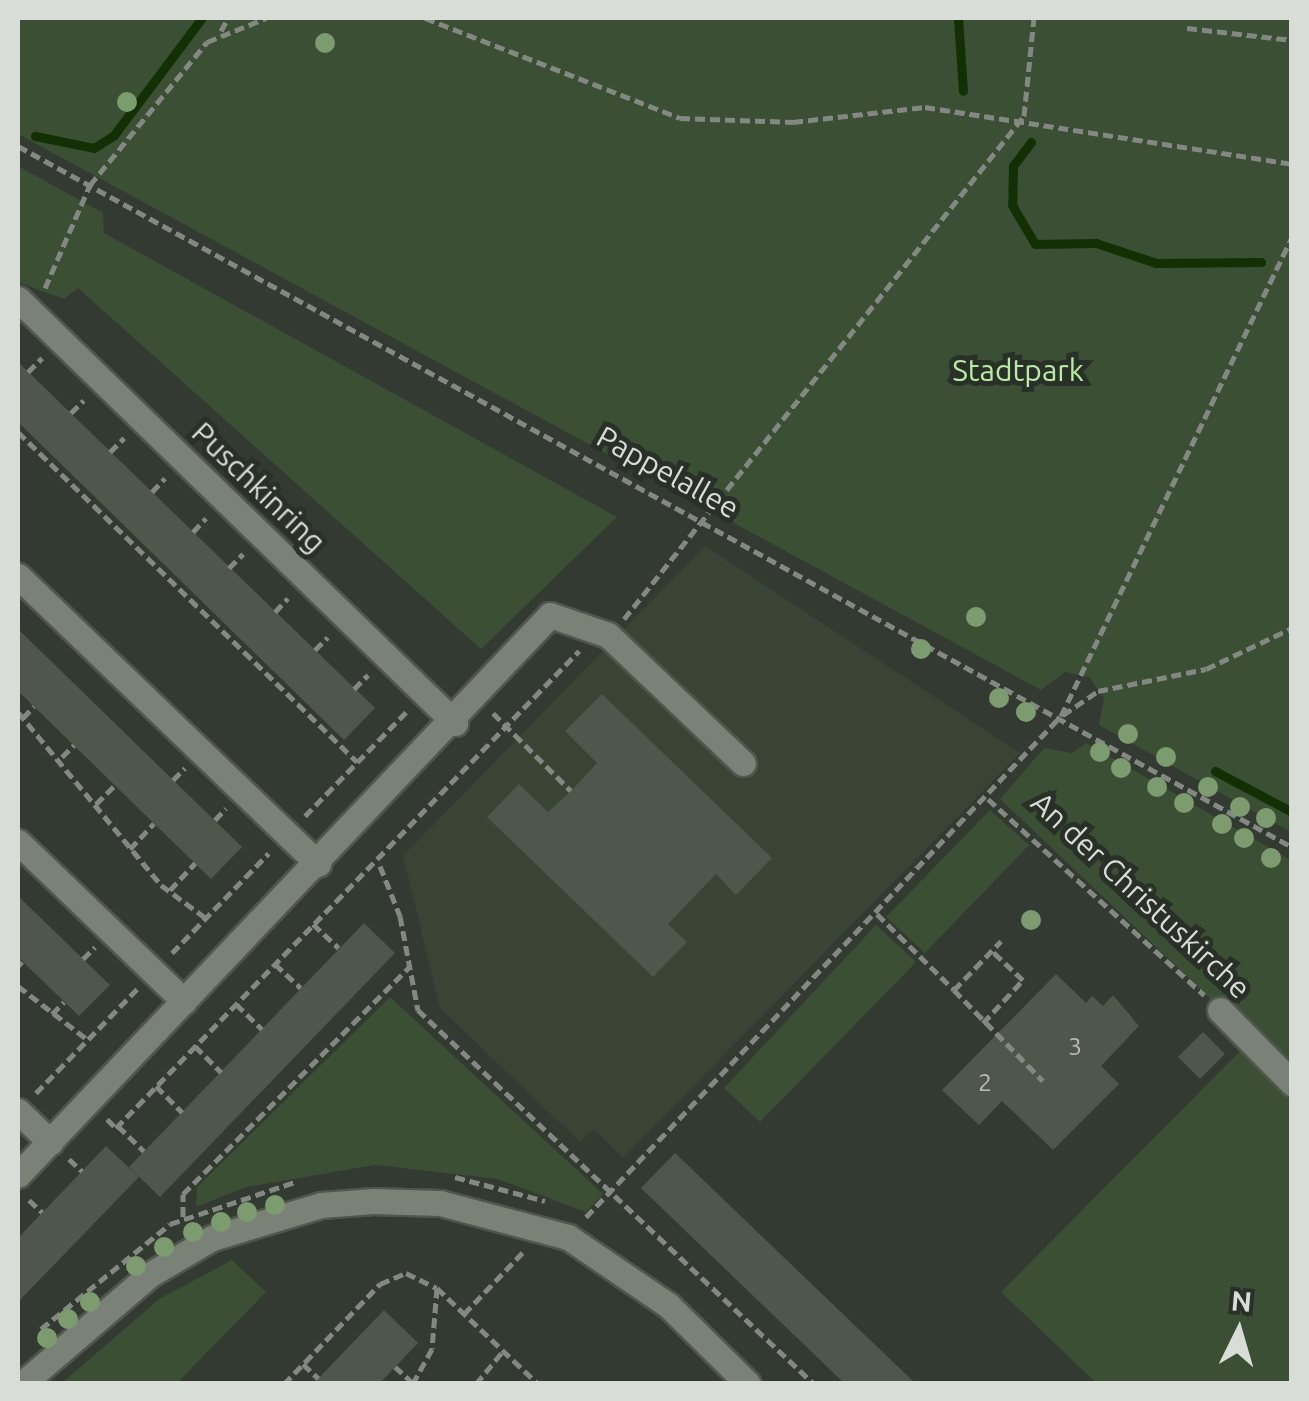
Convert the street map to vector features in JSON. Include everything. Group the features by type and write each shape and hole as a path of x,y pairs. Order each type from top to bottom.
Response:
{"street":[{"name":"Puschkinring","path":"26,307 455,722"},
{"path":"18,576 318,864"},
{"path":"24,1188 184,1002 455,722 550,615 604,632 743,764"},
{"path":"18,842 184,1002"},
{"name":"An der Christuskirche","path":"1220,1010 1292,1083"},
{"path":"18,1112 54,1154"},
{"path":"22,1384 149,1275 270,1218 321,1204 440,1203 568,1237 668,1305 748,1384"}],"path":[{"path":"26,307 90,186 228,18"},
{"path":"221,31 266,18"},
{"path":"425,18 680,118 793,122 925,107 1024,116 1292,164"},
{"path":"118,1126 313,924 380,866 708,519 1024,116 1034,18"},
{"path":"1187,28 1292,40"},
{"name":"Pappelallee","path":"18,146 708,519 1292,848"},
{"path":"1061,716 1292,237"},
{"path":"28,372 42,358"},
{"path":"71,413 84,400"},
{"path":"18,432 358,762"},
{"path":"110,452 124,438"},
{"path":"152,492 165,478"},
{"path":"193,532 206,518"},
{"path":"230,568 242,554"},
{"path":"275,612 288,598"},
{"path":"511,1244 526,1248 568,1237 988,798 1061,716 1098,691 1206,669 1292,628"},
{"path":"315,650 328,637"},
{"path":"354,689 368,676"},
{"path":"18,1112 424,692"},
{"path":"476,697 571,790"},
{"path":"34,706 20,715 61,758 130,849 169,890 206,918"},
{"path":"61,758 74,745"},
{"path":"96,804 114,785"},
{"name":"An der Christuskirche","path":"988,798 1220,1010"},
{"path":"130,849 154,823"},
{"path":"169,890 195,863"},
{"path":"380,866 410,966 418,1010 814,1384"},
{"path":"876,914 1043,1081"},
{"path":"313,924 340,948"},
{"path":"954,990 1000,940"},
{"path":"983,1024 1023,980 991,950"},
{"path":"275,964 302,988"},
{"path":"183,1217 183,1194 410,966"},
{"path":"18,986 88,1040"},
{"path":"51,1014 64,1002"},
{"path":"236,1004 262,1029"},
{"path":"195,1046 221,1072"},
{"path":"156,1086 182,1112"},
{"path":"88,1127 101,1114 144,1151"},
{"path":"76,1140 54,1154 82,1171"},
{"path":"24,1188 42,1212"},
{"path":"464,1314 526,1248"},
{"path":"284,1384 393,1276 421,1276 538,1384"},
{"path":"396,1367 413,1383 431,1359 437,1288"},
{"path":"476,1384 503,1351"},
{"path":"303,1364 318,1378"}],"shaded area":[{"path":"705,546 1020,753 623,1158 594,1129 580,1142 440,1008 403,856"}],"green space":[{"name":"Stadtpark","path":"18,18 1291,18 1291,832 1099,725 1104,698 1089,677 1065,672 1041,690 18,134"},
{"path":"18,166 103,213 104,233 617,517 481,649 78,288 64,299 18,282"},
{"path":"1086,743 1291,860 1291,1075 1000,799 1044,748 1072,753"},
{"path":"990,810 1029,845 925,953 886,917"},
{"path":"876,925 916,962 760,1122 724,1088"},
{"path":"390,997 603,1194 586,1212 498,1179 375,1165 246,1187 196,1207 197,1187"},
{"path":"1247,1044 1291,1091 1291,1383 1096,1383 1001,1292"},
{"path":"232,1260 266,1292 177,1383 62,1383 159,1299"}],"building":[{"path":"18,362 375,708 344,740 18,422"},
{"path":"18,629 242,847 211,879 18,691"},
{"path":"602,694 772,858 736,895 716,874 668,924 687,942 653,977 487,817 519,784 548,812 571,791 597,763 565,731"},
{"path":"18,896 110,985 79,1016 18,957"},
{"path":"364,923 395,953 160,1197 129,1167"},
{"path":"1056,974 1086,1003 1092,996 1103,1006 1113,995 1139,1026 1101,1066 1119,1084 1053,1150 1002,1101 979,1125 942,1090"},
{"path":"1203,1032 1225,1054 1200,1079 1178,1057"},
{"path":"106,1146 139,1177 18,1302 18,1238"},
{"path":"675,1153 916,1384 845,1384 641,1188"},
{"path":"384,1310 418,1343 379,1384 313,1384"}],"waterway":[{"path":"35,136 94,148 114,135 202,18"},
{"path":"958,18 963,91"},
{"path":"1031,142 1013,166 1012,205 1035,244 1096,243 1156,263 1261,262"},
{"path":"1215,771 1292,812"}]}
